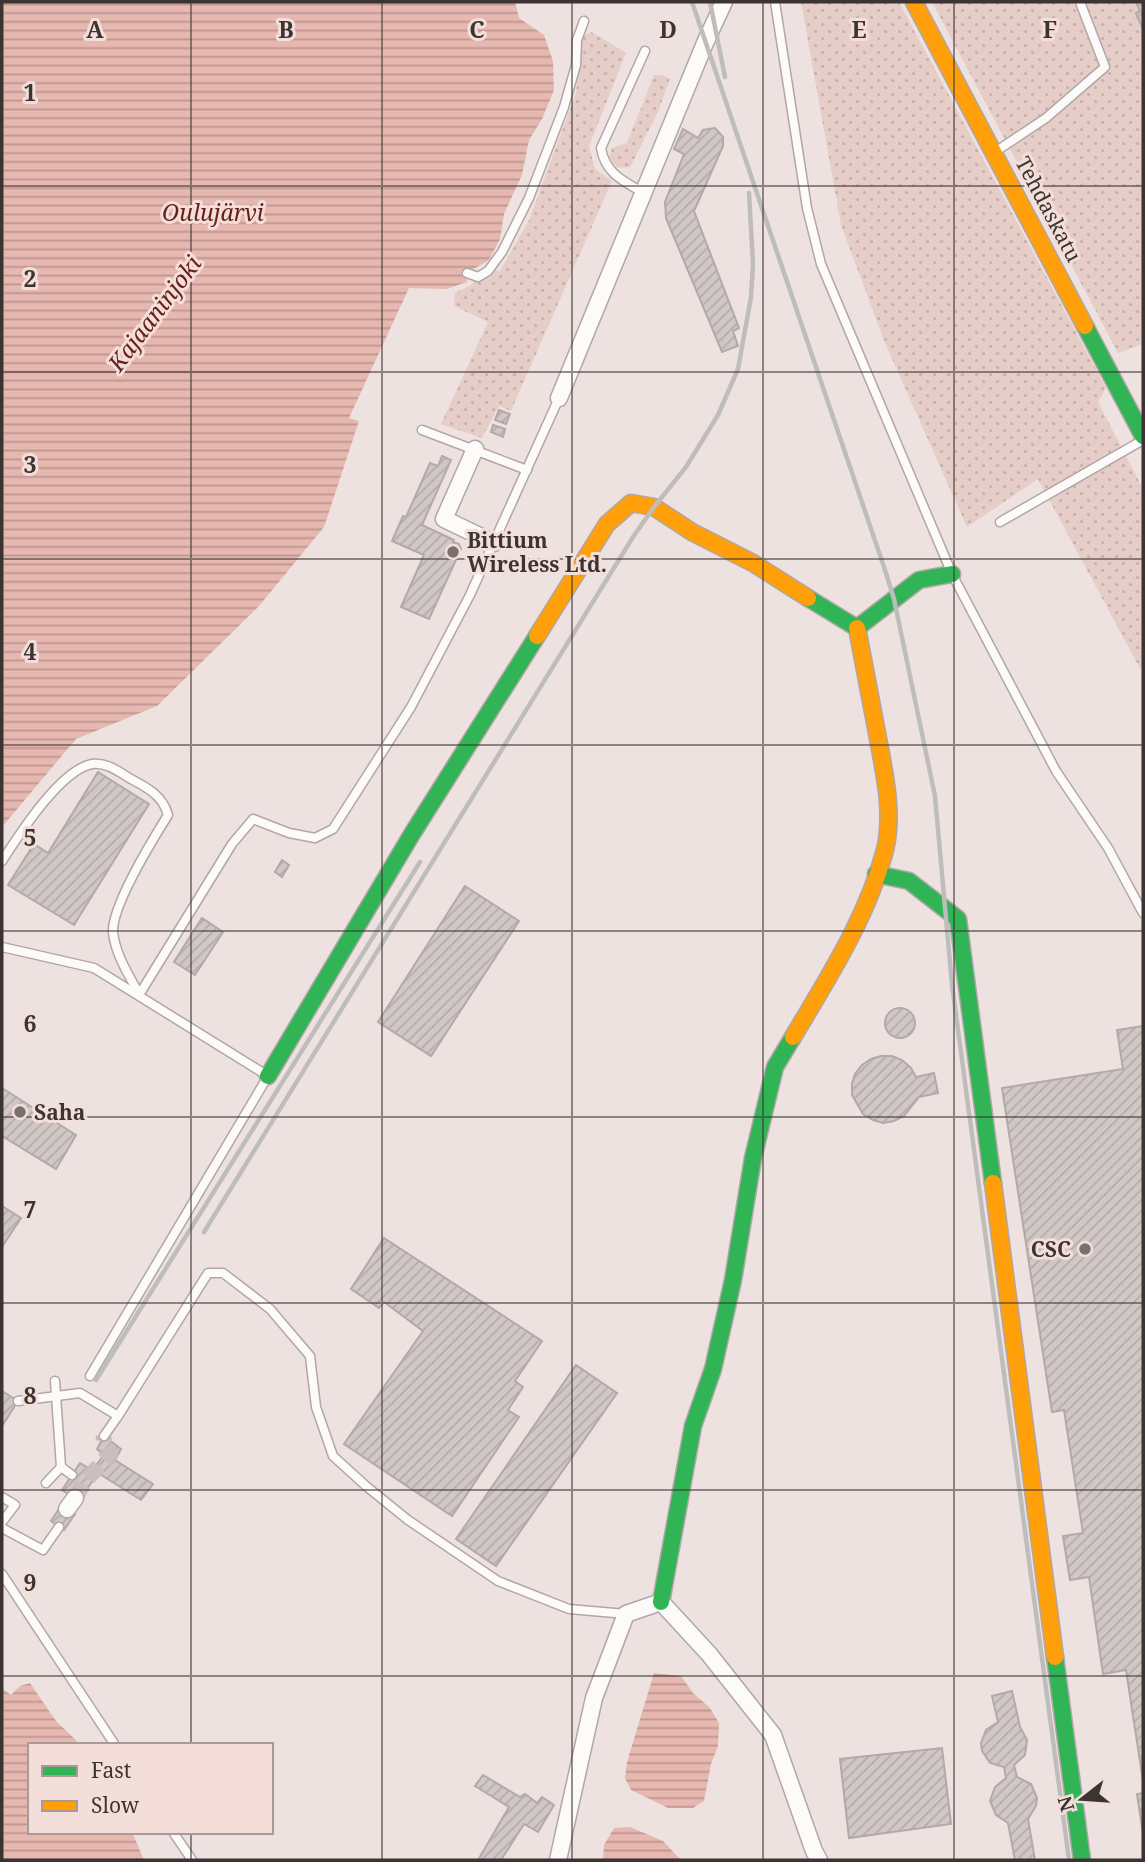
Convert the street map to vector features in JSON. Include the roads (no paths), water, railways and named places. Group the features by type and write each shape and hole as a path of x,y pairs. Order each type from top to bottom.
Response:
{"street":[{"path":"559,398 724,2"},
{"name":"Tehdaskatu","path":"914,2 1143,438"},
{"path":"475,449 444,519 494,543"},
{"path":"268,1076 412,834 607,524 631,503 654,507 692,532 753,563 857,628 886,784 888,817 885,849 859,920 775,1067 752,1158 733,1280 713,1369 694,1426 660,1602"},
{"path":"857,628 919,580 952,574"},
{"path":"876,874 909,881 958,919 1082,1860"},
{"path":"558,1860 594,1698 626,1614 660,1602"},
{"path":"660,1602 709,1654 773,1735 820,1860"}],"lane":[{"path":"775,2 807,208 821,264 952,574 1056,771 1108,848 1143,913"},
{"path":"995,152 1046,118 1105,67 1080,2"},
{"path":"467,273 478,277 488,271 502,252 529,198 564,107 576,65 577,40 583,21"},
{"path":"644,193 614,176 603,162 601,148 645,51"},
{"path":"139,995 232,844 253,820 289,833 315,838 333,829 411,707 494,543 559,398"},
{"path":"422,430 527,470"},
{"path":"1000,522 1143,438"},
{"path":"2,861 40,804 72,775 91,764 107,765 142,785 164,802 168,815 117,911 113,932 123,965 139,995"},
{"path":"2,947 94,968 268,1076 90,1376"},
{"path":"104,1436 208,1273 223,1273 271,1309 310,1356 316,1407 333,1455 366,1486 408,1520 498,1581 569,1609 626,1614"},
{"path":"46,1483 61,1467 55,1381"},
{"path":"18,1401 80,1393 118,1416"},
{"path":"61,1467 72,1475"},
{"path":"2,1497 15,1505 2,1522"},
{"path":"2,1528 43,1550 59,1527"},
{"path":"2,1574 114,1743"},
{"path":"174,1834 192,1860"}],"water":[{"name":"Oulujärvi","path":"2,2 515,2 519,18 544,35 553,61 554,90 542,119 529,140 522,175 504,214 500,239 489,260 467,273 467,282 446,289 409,288 349,418 359,421 324,527 259,606 157,706 76,739 2,827"},
{"path":"654,1673 681,1676 693,1693 710,1708 719,1723 718,1746 711,1764 704,1801 693,1808 668,1808 631,1790 625,1778 627,1762"},
{"path":"30,1683 56,1721 79,1743 28,1743 28,1834 133,1834 144,1860 2,1860 2,1688 11,1695 20,1686"},
{"path":"630,1827 663,1841 681,1860 603,1860 604,1845 614,1828"}],"tunnel":[{"path":"75,1498 86,1480 110,1454 103,1446 104,1436"}],"railway":[{"path":"692,2 894,599 935,796 952,985 1069,1860"},
{"path":"710,2 725,77"},
{"path":"204,1232 633,537 686,467 718,415 738,369 751,297 753,264 749,193"},
{"path":"96,1380 420,862"}],"place":[{"name":"Bittium Wireless Ltd.","path":"453,552"},
{"name":"Saha","path":"20,1112"},
{"name":"CSC","path":"1085,1249"}],"water label":[{"name":"Kajaaninjoki","path":"154,313"}]}
